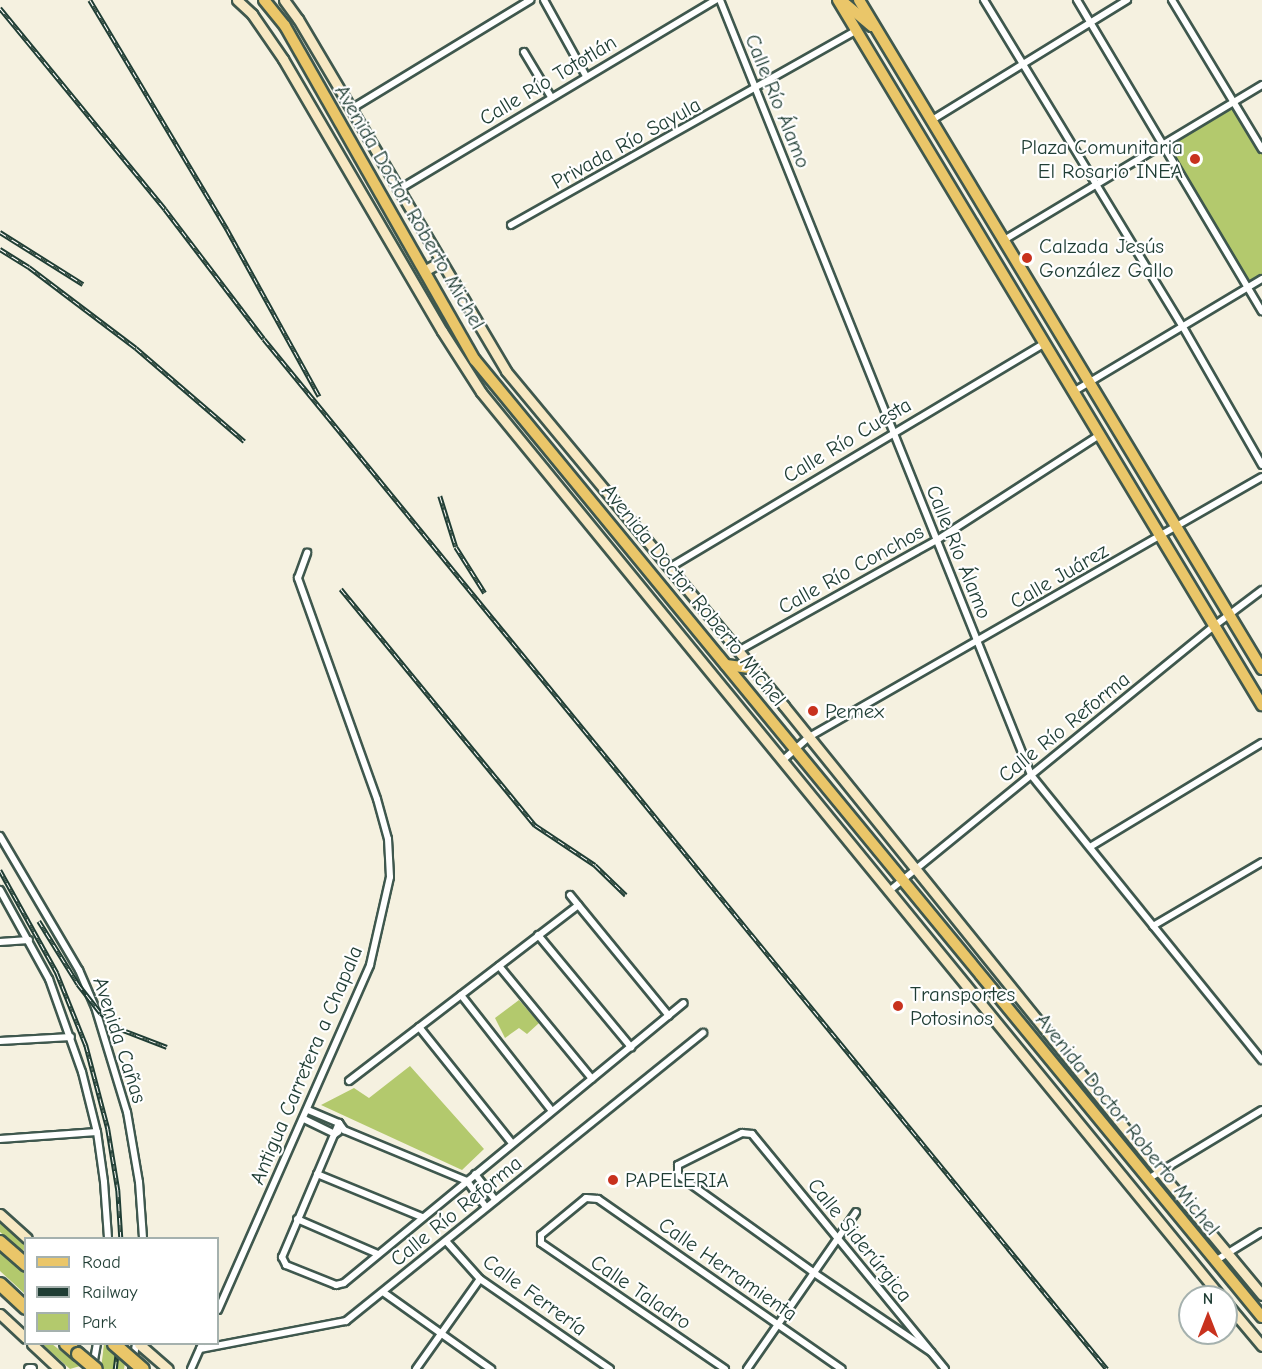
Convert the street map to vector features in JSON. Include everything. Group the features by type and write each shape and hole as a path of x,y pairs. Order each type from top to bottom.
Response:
{"highway":[{"path":"0,1242 24,1263"},
{"path":"0,1284 24,1306"},
{"path":"67,1345 94,1369"},
{"path":"115,1345 144,1369"}],"main road":[{"name":"Avenida Doctor Roberto Michel","path":"237,0 268,34 481,392 1211,1285"},
{"name":"Avenida Doctor Roberto Michel","path":"264,0 285,27 475,360 1262,1317"},
{"name":"Avenida Doctor Roberto Michel","path":"284,0 298,19 502,366 809,737 1262,1295"},
{"path":"839,0 876,30"},
{"path":"839,0 855,31 1262,705"},
{"path":"860,0 1262,669"},
{"path":"342,159 356,152"},
{"path":"424,271 440,262"},
{"path":"642,590 656,579"},
{"path":"726,665 752,668"},
{"path":"0,1214 25,1237"},
{"path":"0,1314 24,1336"},
{"path":"1238,1317 1262,1346"},
{"path":"33,1345 59,1369"},
{"path":"138,1345 168,1369"}],"street":[{"path":"351,109 530,0"},
{"path":"544,0 586,76"},
{"name":"Calle Río Tototlán","path":"398,190 586,76 718,0"},
{"name":"Calle Río Álamo","path":"718,0 756,89 1032,776 1262,1060"},
{"path":"984,0 1183,327 1262,465"},
{"path":"1077,0 1262,310"},
{"path":"932,120 1127,0"},
{"path":"1172,0 1262,149"},
{"name":"Privada Río Sayula","path":"512,225 855,31"},
{"path":"525,52 551,97"},
{"path":"1005,240 1262,85"},
{"path":"1073,392 1262,279"},
{"name":"Calle Río Cuesta","path":"669,568 1043,344"},
{"name":"Calle Río Conchos","path":"738,651 937,540 1099,435"},
{"name":"Calle Juárez","path":"782,761 809,737 1262,477"},
{"name":"Antigua Carretera a Chapala","path":"219,1308 370,965 390,878 391,858 377,798 298,578 306,553"},
{"name":"Calle Río Reforma","path":"889,891 1214,626 1262,590"},
{"path":"1090,847 1262,743"},
{"name":"Avenida Cañas","path":"1,840 79,970 95,1007 127,1112 139,1182 143,1237"},
{"path":"1154,926 1262,862"},
{"path":"0,890 49,979 89,1095 104,1182 108,1237"},
{"path":"570,895 669,1016"},
{"path":"349,1081 578,905"},
{"path":"538,935 631,1047"},
{"path":"0,942 29,940"},
{"path":"499,966 592,1079"},
{"path":"461,995 552,1111"},
{"path":"339,1123 282,1254 286,1265 336,1285 344,1283 684,1003"},
{"path":"419,1027 512,1143"},
{"name":"Calle Río Reforma","path":"219,1343 346,1321 703,1034"},
{"path":"0,1041 70,1037"},
{"path":"308,1110 339,1123 344,1130 466,1181 486,1207"},
{"path":"1148,1180 1262,1110"},
{"path":"304,1119 335,1134 344,1130"},
{"path":"0,1139 97,1132"},
{"name":"Calle Siderúrgica","path":"813,1272 678,1175 677,1169 680,1163 742,1133 749,1133 945,1369"},
{"path":"317,1174 422,1217"},
{"path":"475,1174 495,1200"},
{"name":"Calle Taladro","path":"593,1197 586,1198 541,1235 539,1241 725,1369"},
{"name":"Calle Herramienta","path":"593,1197 842,1369"},
{"path":"747,1369 856,1212"},
{"path":"297,1219 378,1254"},
{"path":"1215,1261 1262,1232"},
{"name":"Calle Ferrería","path":"446,1241 480,1279 610,1369"},
{"path":"813,1272 931,1352"},
{"path":"416,1369 480,1279"},
{"path":"383,1292 491,1369"},
{"path":"94,1369 97,1345"},
{"path":"132,1369 137,1345"},
{"path":"191,1369 201,1346"}],"green space":[{"path":"1233,105 1262,153 1262,276 1248,284 1166,146"},
{"path":"519,1000 539,1023 527,1034 519,1028 505,1038 495,1018"},
{"path":"410,1066 484,1149 462,1170 321,1105 354,1088 369,1098"},
{"path":"0,1220 24,1243 23,1253 0,1232"},
{"path":"0,1248 24,1270 24,1293 0,1271"},
{"path":"43,1345 53,1345 80,1366 70,1369"},
{"path":"104,1345 128,1345 124,1369 101,1369"}],"railway":[{"path":"90,0 227,229 319,396"},
{"path":"0,8 165,209 264,339 1107,1369"},
{"path":"0,232 83,284"},
{"path":"0,249 29,267 136,348 244,441"},
{"path":"440,496 456,547 485,593"},
{"path":"341,589 535,825 595,865 626,895"},
{"path":"0,870 57,973 86,1045 108,1129 118,1190 121,1237"},
{"path":"39,921 78,984 101,1013 123,1030 167,1047"},
{"path":"115,1369 118,1345"}],"place":[{"name":"Plaza Comunitaria El Rosario INEA","path":"1195,159"},
{"name":"Calzada Jesús González Gallo","path":"1027,258"},
{"name":"Pemex","path":"813,711"},
{"name":"Transportes Potosinos","path":"898,1006"},
{"name":"PAPELERIA","path":"613,1180"}]}
